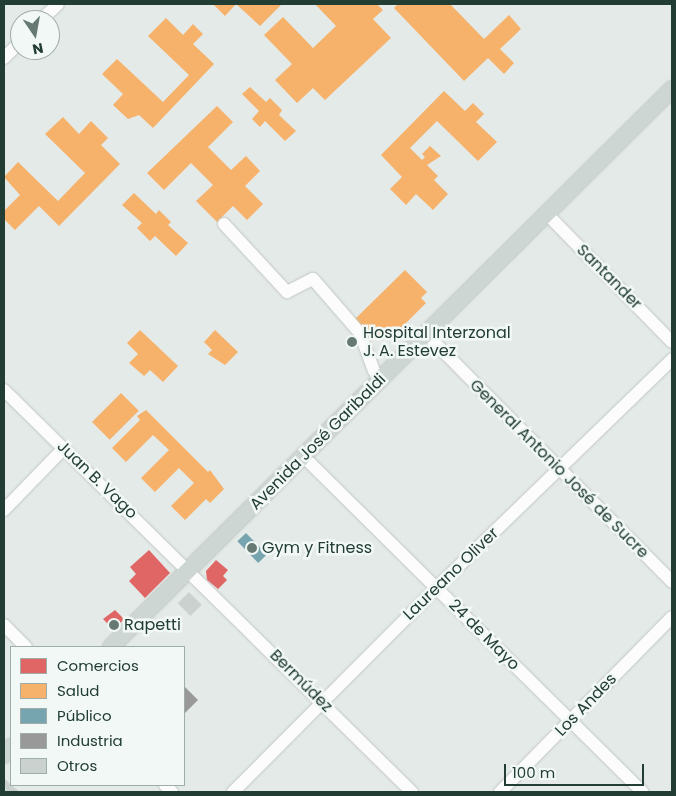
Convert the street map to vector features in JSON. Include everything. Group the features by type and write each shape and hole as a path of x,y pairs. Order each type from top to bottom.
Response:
{"main road":[{"name":"Avenida José Garibaldi","path":"113,646 304,457 425,333 672,89"}],"street":[{"name":"Santander","path":"546,213 672,342"},
{"path":"224,224 287,292 313,279 360,333 374,371 381,378"},
{"name":"General Antonio José de Sucre","path":"425,333 558,470 672,582"},
{"name":"Laureano Oliver","path":"233,792 437,587 672,358"},
{"name":"Juan B. Vago","path":"4,390 189,571"},
{"path":"4,510 64,448"},
{"name":"24 de Mayo","path":"304,457 642,792"},
{"name":"Bermúdez","path":"189,571 412,792"},
{"name":"Los Andes","path":"500,792 672,617"},
{"path":"4,625 25,646"}],"building: Comercios":[{"path":"149,550 170,573 145,598 129,581 136,574 130,567"},
{"path":"216,560 228,570 223,576 227,580 218,589 207,580 206,571"},
{"name":"Rapetti","path":"115,610 124,619 114,630 103,619"}],"building: Salud":[{"path":"213,4 236,4 225,16"},
{"path":"236,4 282,4 260,26"},
{"path":"315,4 377,4 383,10 373,19 391,38 325,100 313,88 297,103 275,80 292,64 264,35 283,17 313,48 336,26"},
{"path":"398,4 450,4 484,39 509,15 521,29 500,49 514,63 504,74 488,58 464,81 394,8"},
{"path":"166,18 183,35 193,24 203,34 193,44 214,64 153,128 139,115 128,119 113,105 123,94 102,74 117,59 163,102 189,75 148,36"},
{"path":"250,87 266,102 270,98 282,110 279,115 296,131 285,141 265,121 260,127 252,119 259,111 242,94"},
{"path":"444,91 465,111 473,103 484,114 476,122 497,142 478,161 437,121 410,148 422,160 425,157 422,154 430,146 441,156 427,165 438,176 434,180 448,194 433,210 416,194 406,205 390,189 402,177 381,155"},
{"path":"217,106 233,122 208,147 231,170 246,156 260,171 245,186 263,204 247,220 233,206 217,222 196,201 213,185 191,163 164,190 147,173"},
{"path":"63,117 79,134 91,121 108,138 101,145 120,164 59,226 39,206 15,230 4,219 4,211 20,195 4,177 18,162 58,201 85,173 45,134"},
{"path":"134,193 156,214 159,210 171,222 168,225 188,243 176,256 155,236 150,241 137,228 142,223 122,205"},
{"path":"405,270 427,292 421,298 426,303 394,335 389,330 373,341 353,321"},
{"path":"140,330 178,366 163,382 150,370 144,376 129,363 138,354 127,343"},
{"path":"215,330 238,352 225,365 208,354 212,350 204,342"},
{"path":"121,393 139,411 110,440 92,422"},
{"path":"146,410 208,472 210,470 224,489 210,503 206,499 185,520 171,506 194,483 179,468 155,492 141,478 169,450 153,435 126,462 112,448 140,420 137,416"}],"building: Público":[{"name":"Gym y Fitness","path":"246,533 267,555 258,563 237,541"}],"building: Industria":[{"path":"185,687 198,700 185,713"}],"building: Otros":[{"path":"189,592 202,605 190,616 178,603"},
{"path":"4,778 10,786 20,792 6,792"}],"place":[{"name":"Hospital Interzonal J. A. Estevez","path":"352,342"},
{"name":"Gym y Fitness","path":"252,548"},
{"name":"Rapetti","path":"114,625"}]}
